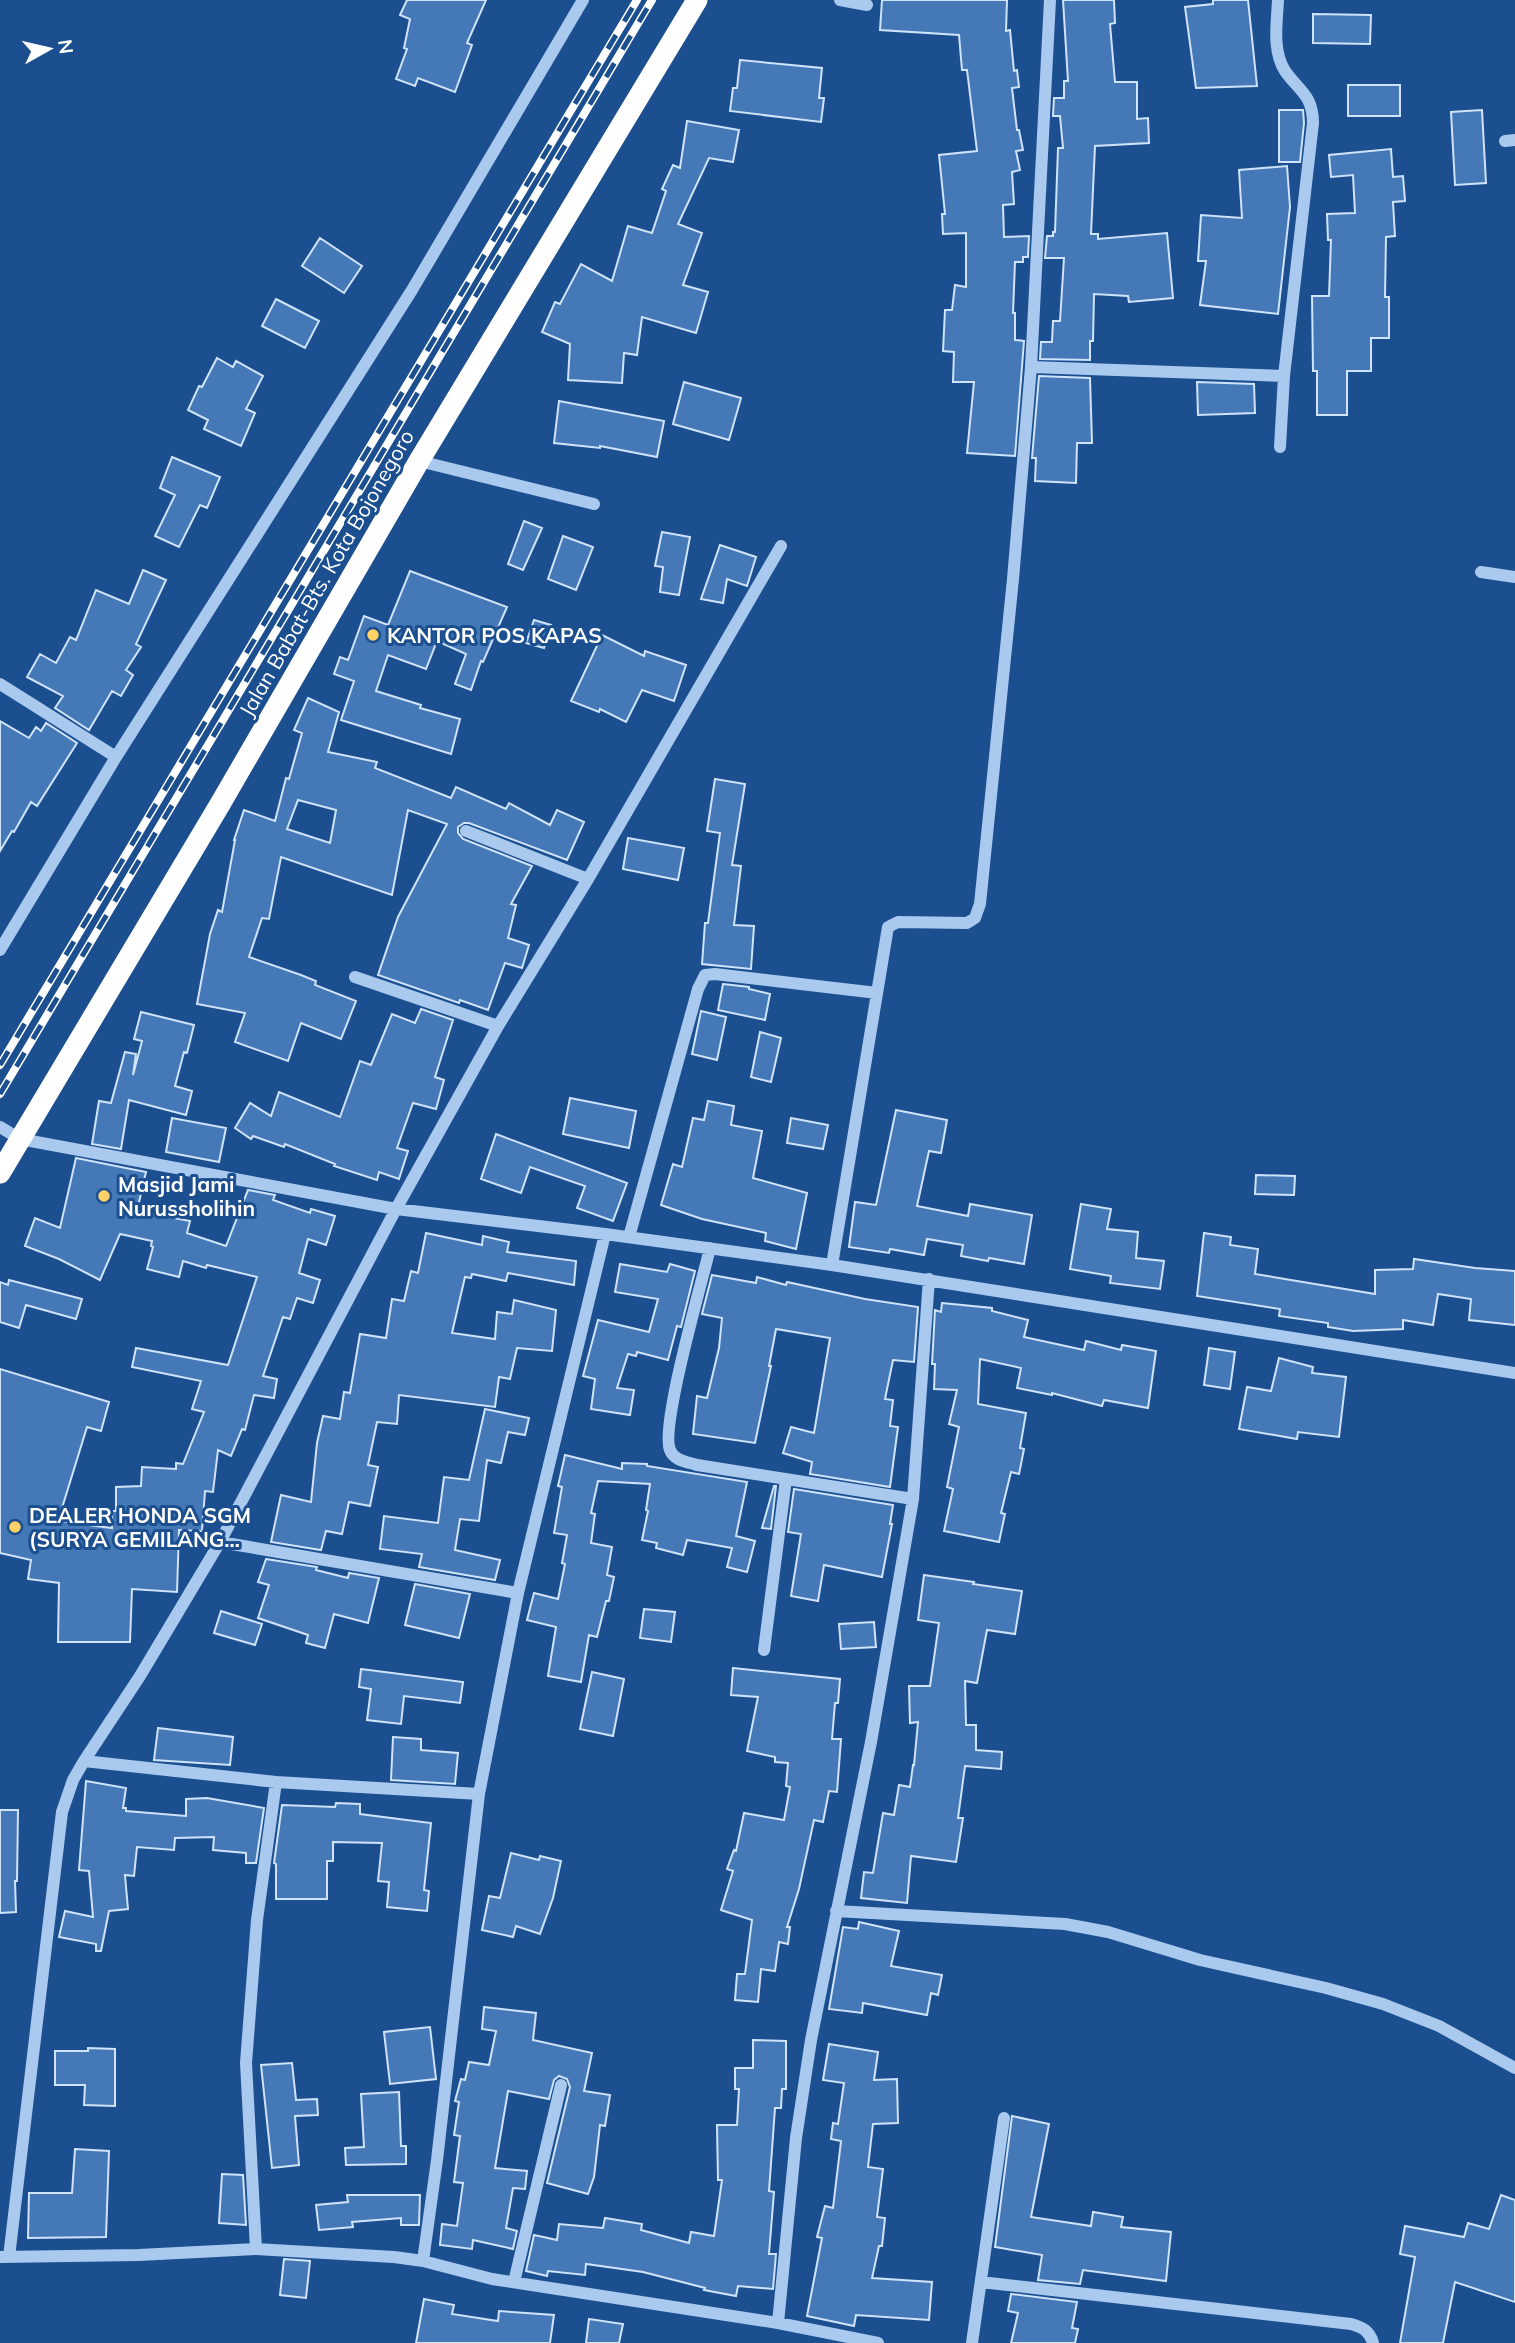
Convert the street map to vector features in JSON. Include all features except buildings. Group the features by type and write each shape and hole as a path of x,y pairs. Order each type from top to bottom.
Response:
{"highway":[{"name":"Jalan Babat-Bts. Kota Bojonegoro","path":"0,1173 219,806 419,461 697,0"}],"street":[{"path":"0,950 116,757 412,290 583,0"},
{"path":"840,0 867,5"},
{"path":"832,1265 884,942 890,925 898,922 963,924 975,918 980,904 1013,579 1031,367 1050,0"},
{"path":"1278,0 1277,37 1280,58 1285,71 1307,97 1313,123 1284,376 1280,447"},
{"path":"1031,367 1284,376"},
{"path":"419,461 594,504"},
{"path":"781,546 588,879 498,1026 396,1209 220,1542 141,1676 73,1780 62,1812 5,2257 139,2255 256,2249 365,2255 423,2261 464,2273 778,2323 878,2343"},
{"path":"1481,572 1515,577"},
{"path":"0,684 116,757"},
{"path":"466,831 588,879"},
{"path":"629,1237 698,989 705,975 877,993"},
{"path":"355,978 498,1026"},
{"path":"0,1128 20,1139 396,1209 629,1237 929,1279 1515,1373"},
{"path":"423,2261 479,1794 518,1593 605,1234"},
{"path":"710,1248 670,1412 670,1451 682,1461 697,1465 913,1499"},
{"path":"778,2323 796,2138 811,2040 872,1742 913,1499 929,1279"},
{"path":"764,1650 786,1479"},
{"path":"220,1542 518,1593"},
{"path":"84,1761 276,1782 479,1794"},
{"path":"256,2249 246,2063 257,1920 276,1782"},
{"path":"836,1911 1065,1924 1108,1932 1200,1960 1383,2004 1439,2026 1515,2068"},
{"path":"514,2282 561,2085"},
{"path":"972,2343 1004,2118"},
{"path":"981,2282 1351,2324 1364,2329 1373,2343"}],"railway":[{"path":"0,1065 637,0"},
{"path":"0,1094 652,0"}],"place":[{"name":"KANTOR POS KAPAS","path":"373,635"},
{"name":"Masjid Jami Nurussholihin","path":"104,1196"},
{"name":"DEALER HONDA SGM (SURYA GEMILANG…","path":"15,1527"}]}
